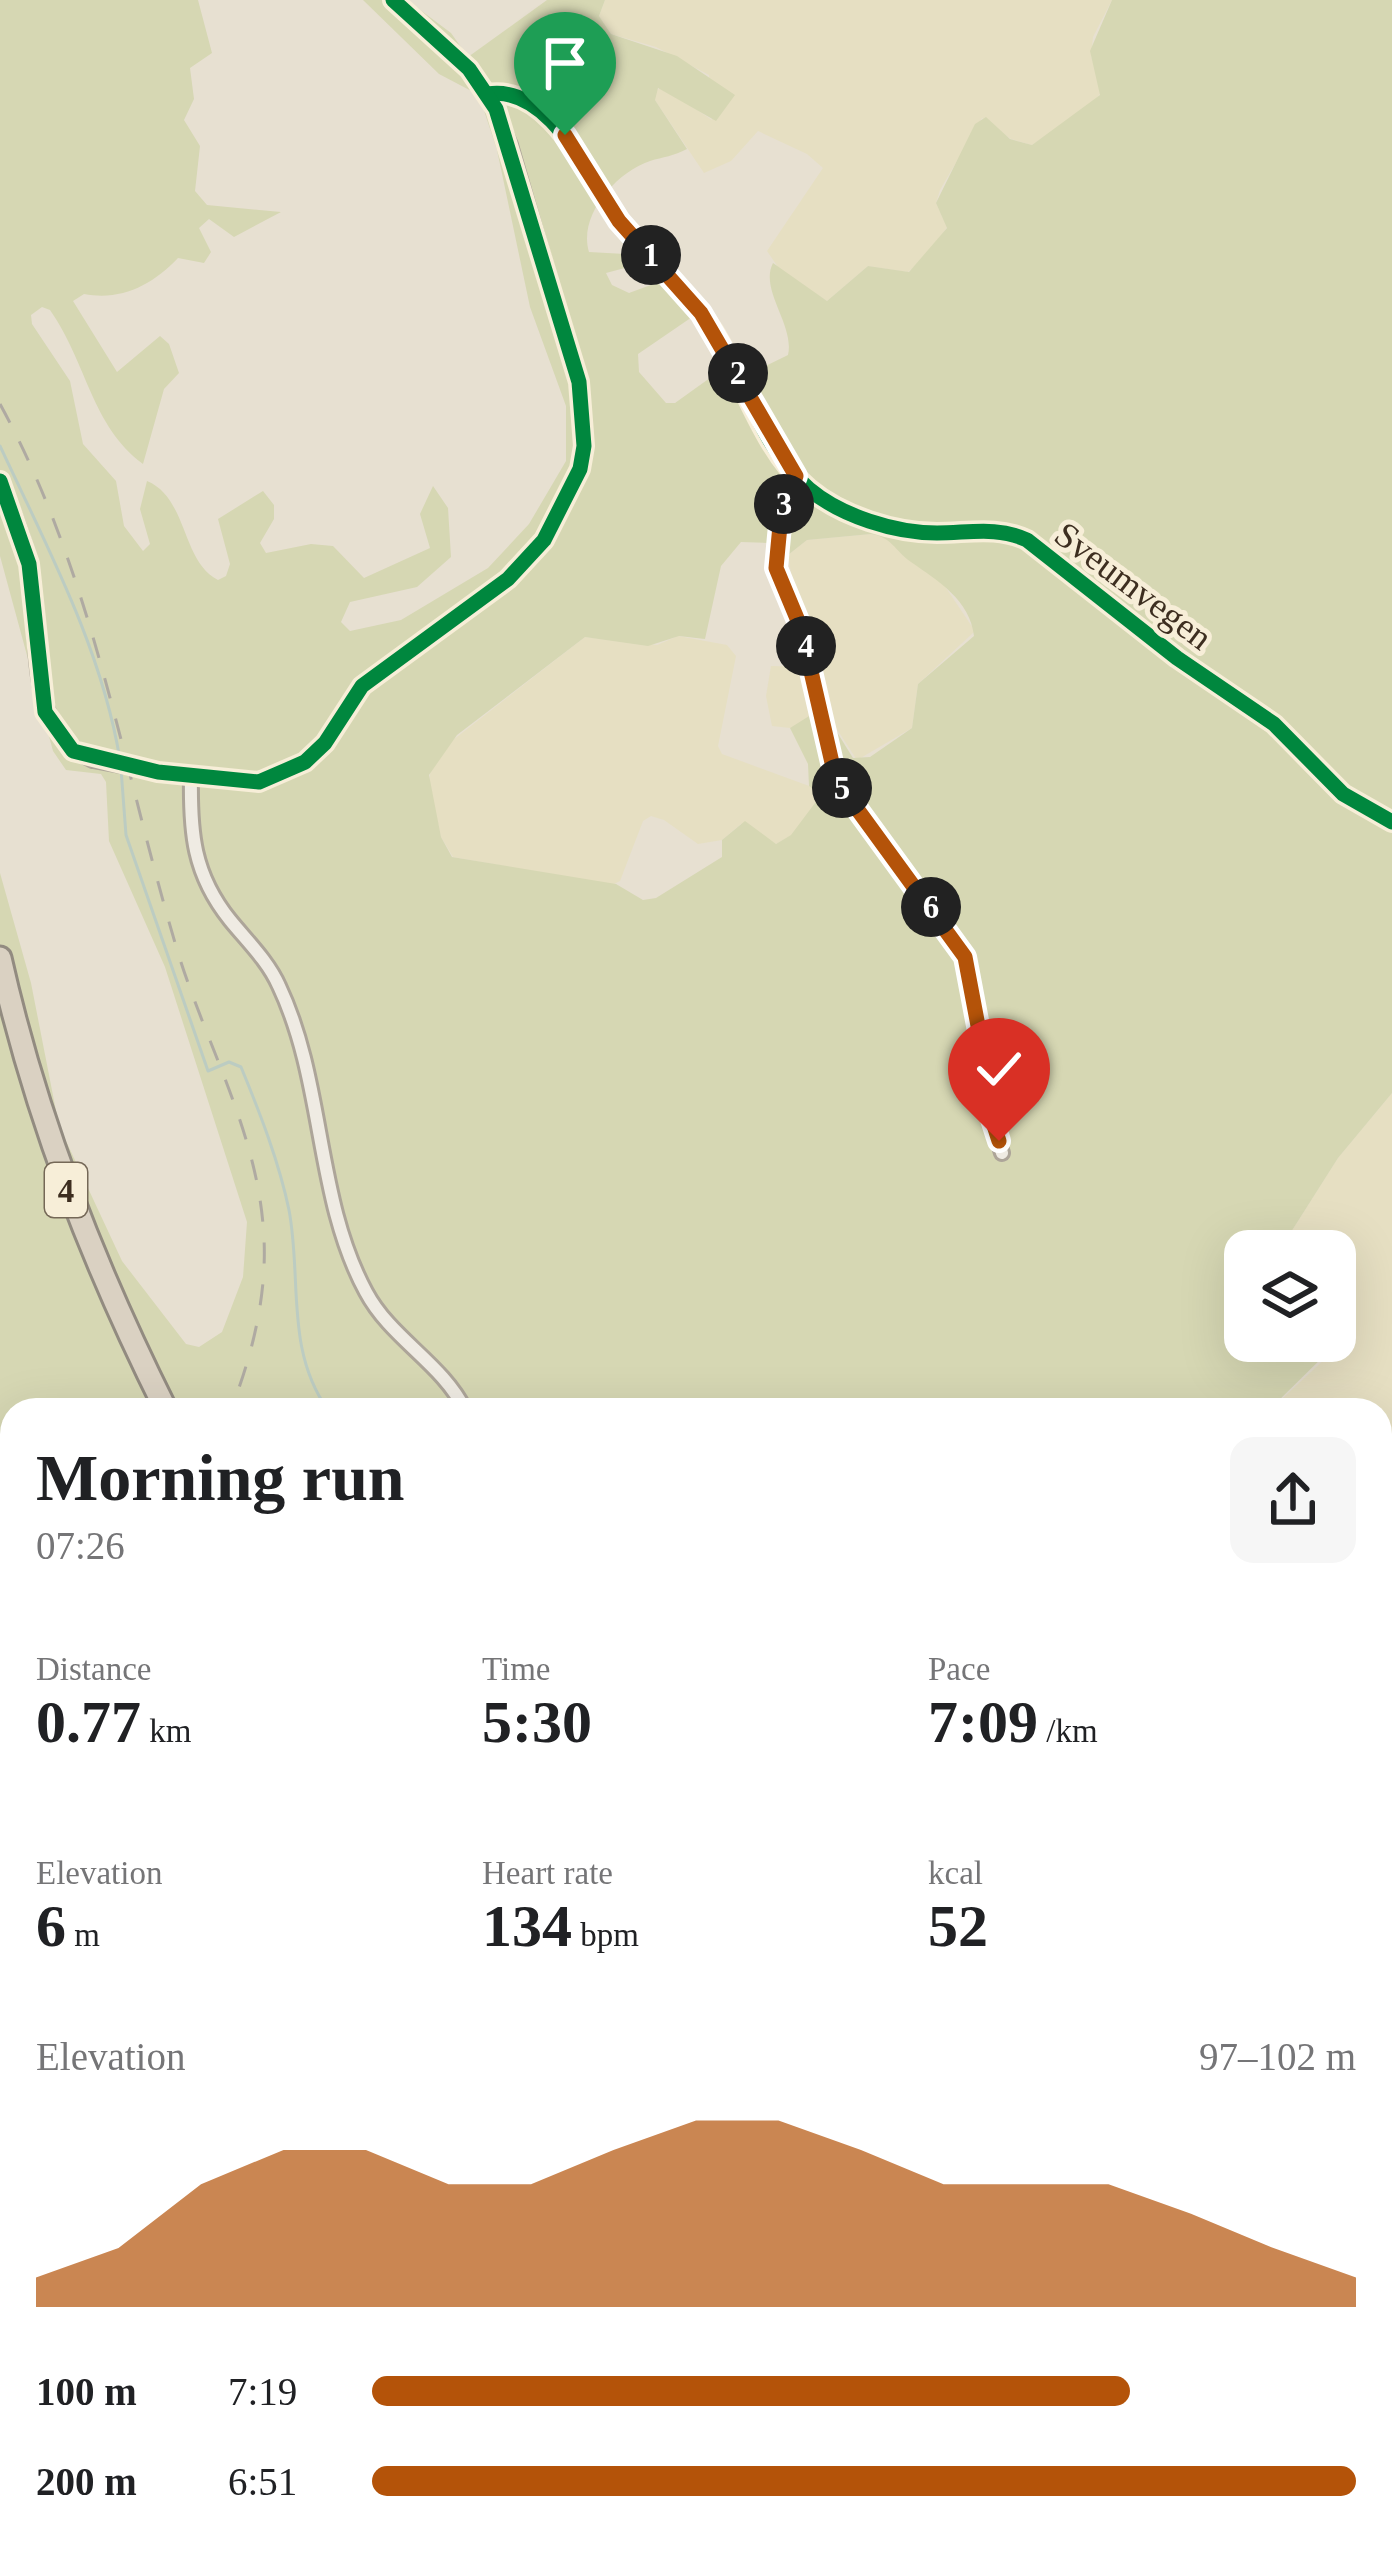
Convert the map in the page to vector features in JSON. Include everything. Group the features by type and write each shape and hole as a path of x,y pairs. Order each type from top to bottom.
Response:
{"highway":[{"name":"4","path":"0,958 28,1073 66,1190 161,1398"},
{"name":"4","path":"0,1001 38,1141 63,1208 150,1398"}],"street":[{"name":"Sveumvegen","path":"393,0 488,94 513,96 574,145 619,221 701,313 796,476 822,498 887,526 920,532 997,530 1027,540 1178,658 1260,713 1343,794 1392,822"},
{"path":"0,482 29,564 45,712 59,738 92,760 191,776 259,782 305,761 325,743 362,686 508,579 544,540 566,504 584,446 579,382 510,145 488,94"},
{"path":"796,476 781,515 776,568 801,628 831,764 836,780 965,957 979,1031 981,1085 1002,1153"},
{"path":"191,776 190,834 197,867 227,916 264,961 285,1001 305,1067 341,1241 381,1314 458,1398"}],"shaded area":[{"path":"605,0 1112,0 1093,37 1091,56 1102,91 1094,102 1032,145 1011,139 982,118 940,190 936,203 947,227 929,254 908,272 868,266 827,301 780,270 767,251 823,168 807,154 758,131 731,161 704,173 655,100 655,91 663,87 712,120 709,75 656,47 611,34 599,16"},
{"path":"871,534 889,538 904,556 942,582 975,631 918,684 912,728 857,760 825,711 790,728 772,726 766,696 771,666 807,667 788,555 807,540"},
{"path":"678,636 727,645 736,656 718,746 722,754 820,790 816,807 792,835 776,844 741,824 722,840 698,844 651,816 643,821 620,881 612,885 453,857 441,837 429,784 431,766 444,747 585,637 657,645"},
{"path":"1392,1093 1392,1398 1283,1398 1322,1362 1356,1362 1356,1230 1292,1230 1338,1158"}],"green space":[{"path":"0,0 198,0 212,53 190,68 194,99 184,120 200,146 195,191 207,205 281,212 234,237 209,219 199,228 211,252 204,263 178,258 136,289 84,294 73,301 117,372 160,336 169,344 179,373 164,389 143,464 101,413 50,310 42,307 31,315 32,324 70,381 83,444 116,481 124,526 143,551 150,544 140,509 147,481 170,501 197,559 218,580 226,576 230,564 218,519 263,491 274,505 274,519 260,543 266,553 311,544 333,546 364,578 430,548 420,514 433,486 448,508 451,557 417,587 350,602 341,622 350,631 401,620 488,568 529,524 566,461 566,406 530,307 497,150 479,95 439,74 363,0 407,0 451,33 468,57 547,0 605,0 599,16 611,34 677,56 735,95 716,121 658,88 655,100 687,149 624,175 602,198 589,224 589,252 643,255 636,265 606,273 612,285 629,293 667,279 695,315 638,354 639,372 666,403 675,403 728,365 747,375 788,355 787,332 770,285 773,263 827,301 868,266 909,272 947,228 936,203 975,124 986,117 1010,139 1032,145 1100,95 1090,51 1112,0 1392,0 1392,1093 1338,1158 1292,1230 1224,1230 1224,1362 1318,1362 1281,1398 0,1398 0,873 31,983 59,1126 122,1261 186,1344 199,1347 222,1332 243,1277 247,1222 165,967 109,841 106,782 101,774 66,770 53,751 0,556","holes":["871,534 888,541 951,593 966,612 974,636 918,684 912,728 870,757 853,758 822,708 790,728 808,764 809,786 821,795 791,835 776,844 745,821 722,840 722,857 656,898 643,900 616,884 452,857 441,837 429,775 457,735 585,637 648,646 679,636 705,639 721,566 741,542 768,543 788,555 807,540"]}],"waterway":[{"path":"0,446 87,638 120,760"},
{"path":"121,769 126,835 208,1071 229,1062 241,1067 274,1156 293,1236 300,1339 321,1398"}],"railway":[{"path":"0,404 33,470 83,606 179,956 250,1155 263,1224 264,1272 253,1341 235,1398"}],"cycle path":[{"path":"0,481 29,564 45,712 73,751 158,772 259,782 305,762 325,743 362,686 508,579 544,540 580,469 584,446 579,382 496,109 469,69 393,0"},
{"path":"488,94 512,95 552,121 625,228 714,332 767,436 809,489 852,515 886,526 937,533 994,532 1027,540 1177,658 1274,724 1343,794 1392,822"}],"route":[{"path":"565,135 628,233 688,293 796,476 781,515 776,568 801,628 836,780 965,957 979,1031 981,1085 999,1141"}]}
